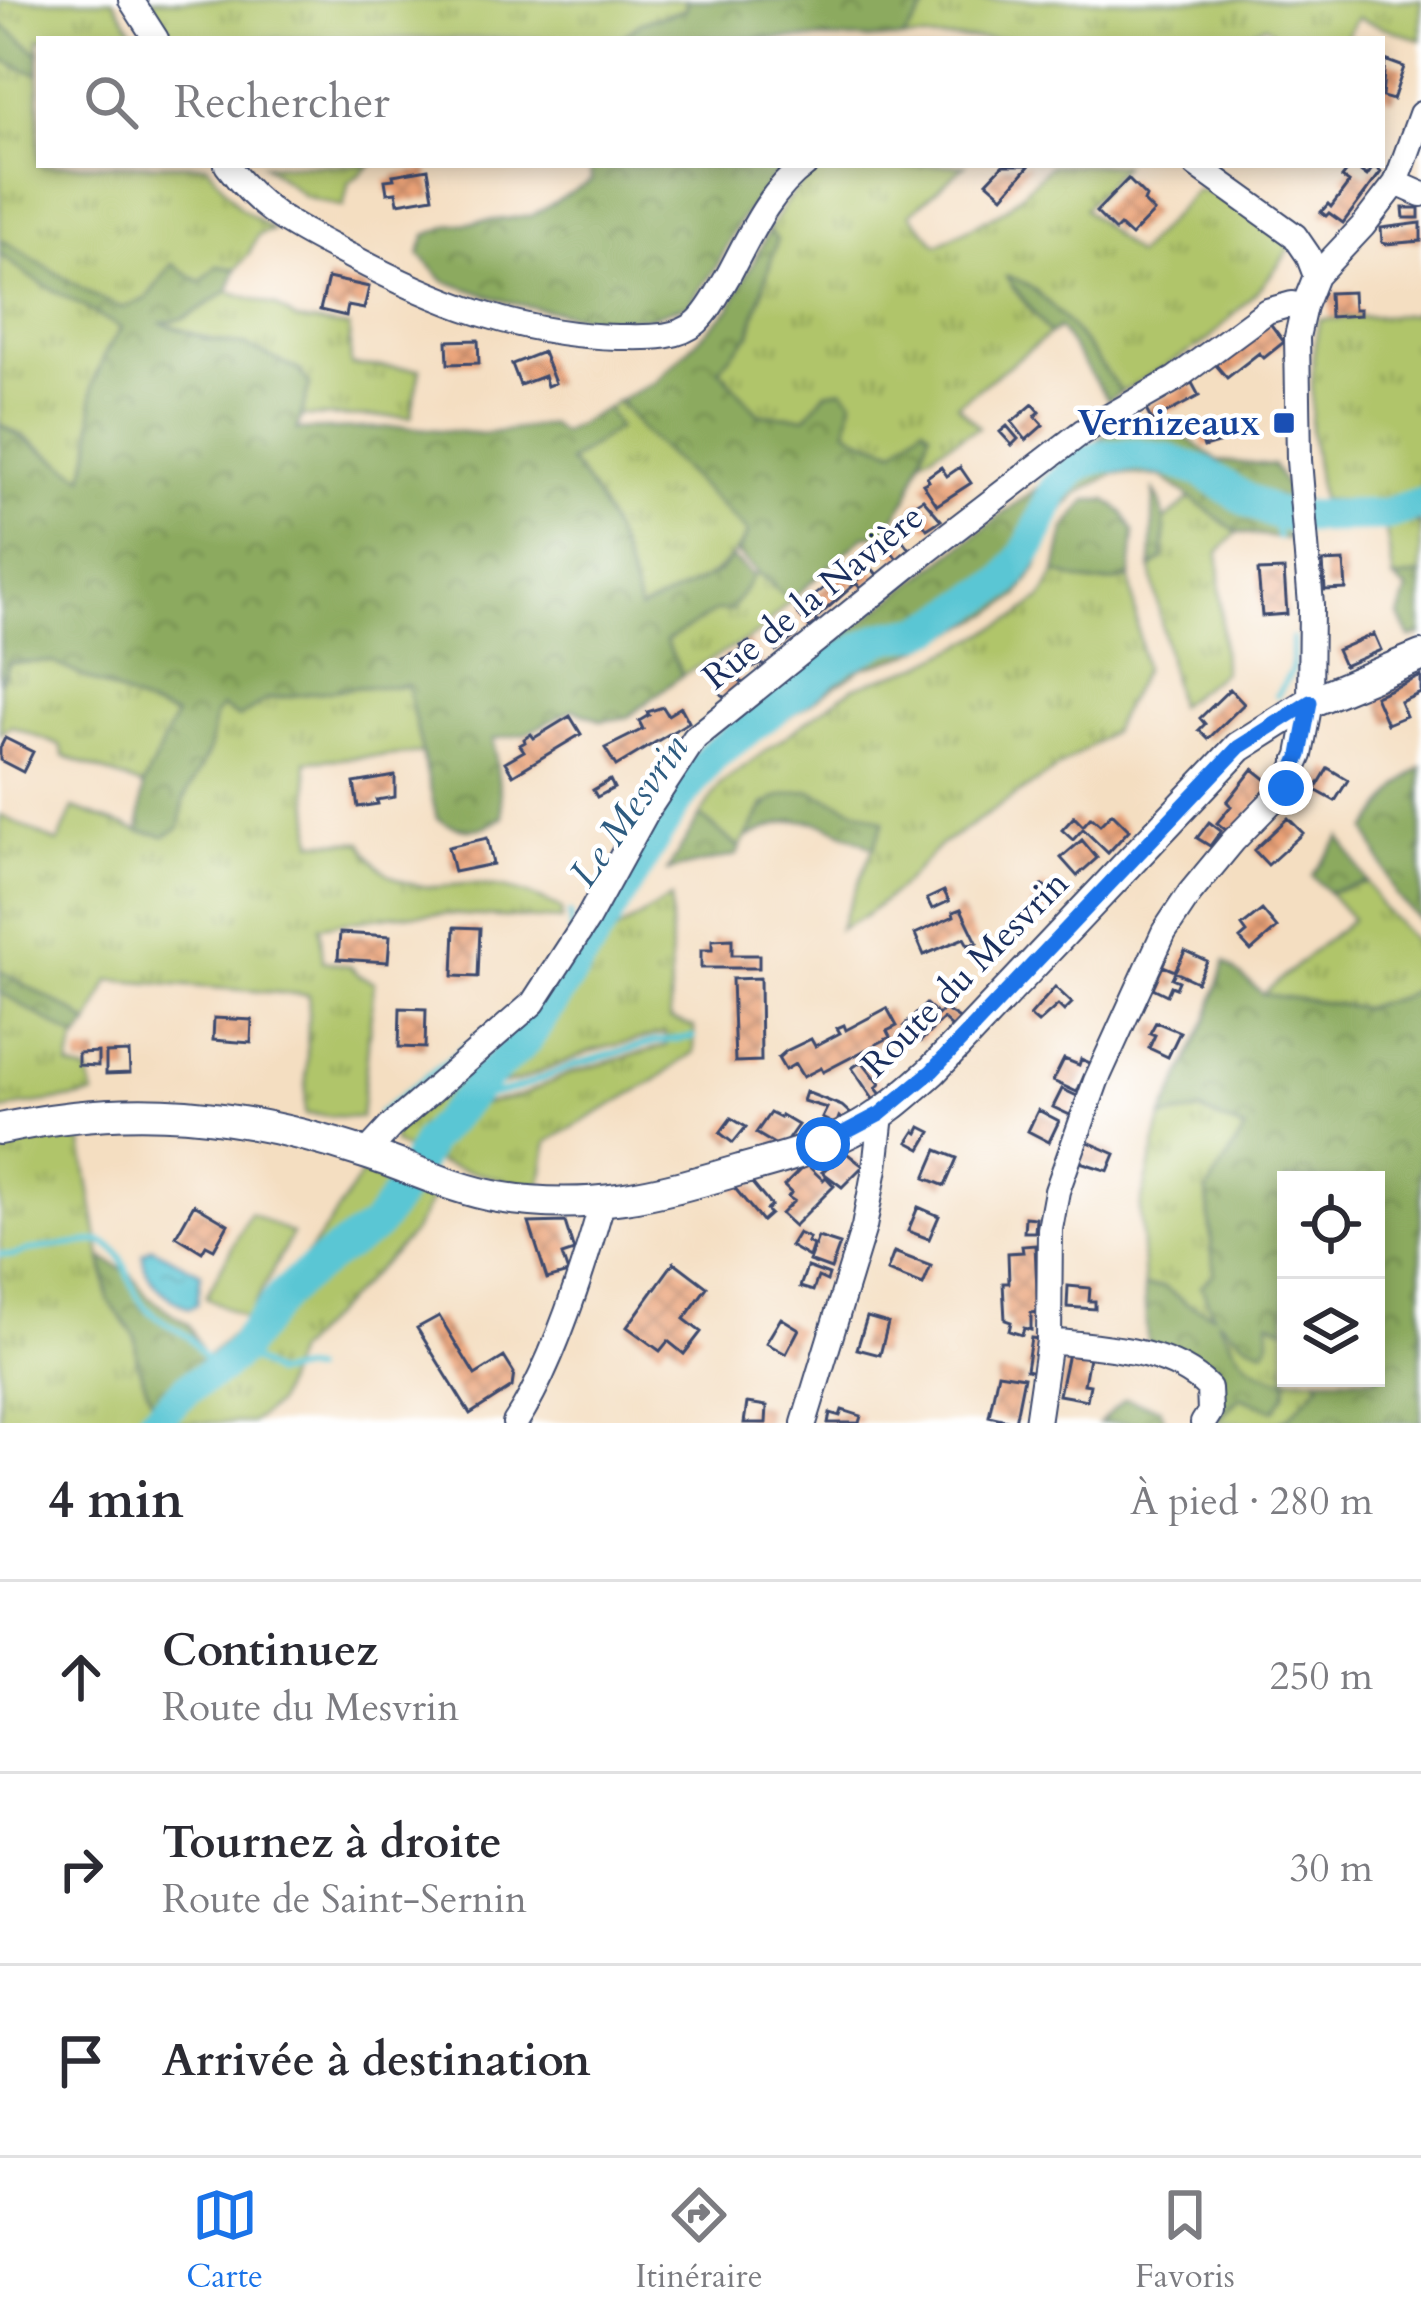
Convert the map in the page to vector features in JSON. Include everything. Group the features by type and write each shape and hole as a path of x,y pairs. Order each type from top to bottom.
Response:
{"main road":[{"name":"Route du Mesvrin","path":"0,1129 98,1113 180,1113 265,1126 494,1196 552,1203 602,1203 785,1158 880,1114 932,1071 1239,747 1310,702 1421,656"}],"street":[{"path":"130,0 154,36"},
{"path":"1037,1423 1049,1341 1050,1229 1057,1191 1096,1081 1165,932 1219,858 1286,788 1300,755 1310,702 1310,604 1298,337 1316,276 1396,183 1421,114"},
{"path":"229,168 247,192 278,218 464,310 522,326 587,336 659,338 695,324 716,298 765,208 801,168"},
{"path":"1200,168 1294,236 1316,276"},
{"path":"1396,183 1421,194"},
{"path":"1294,236 1352,238"},
{"name":"Rue de la Navière","path":"378,1157 390,1127 533,1004 695,738 1082,432 1175,379 1267,310 1304,306"},
{"path":"804,1423 865,1226 880,1114"},
{"path":"515,1423 547,1361 602,1203"},
{"path":"1049,1341 1155,1357 1195,1374 1209,1388 1210,1412 1203,1423"}],"green space":[{"path":"0,0 113,0 136,36 36,36 36,52 0,23"},
{"path":"149,0 686,0 686,9 641,22 624,36 173,36"},
{"path":"686,0 932,0 905,36 624,36 641,22 686,10"},
{"path":"932,0 1421,0 1421,40 1357,18 1348,36 1277,36 1266,25 1244,36 905,36"},
{"path":"0,23 36,52 36,73 16,67 0,57"},
{"path":"0,57 36,73 36,168 209,168 239,207 273,230 258,235 236,269 217,266 201,282 172,265 146,299 122,308 0,239"},
{"path":"268,168 367,168 349,183 343,207 304,196"},
{"path":"590,168 785,168 738,224 716,268 689,304 651,317 595,319 511,303 444,281 419,254 426,235 452,225 531,216 591,181"},
{"path":"822,168 962,168 910,214 937,245 1006,209 1048,168 1120,168 1084,209 1136,255 1196,190 1219,195 1293,245 1263,285 1206,342 1121,392 1080,337 1034,289 1013,288 1050,334 957,405 979,427 920,459 930,432 895,450 862,439 847,430 852,400 826,392 806,418 759,414 718,368 750,334 777,240 769,230 808,178"},
{"path":"769,230 777,240 750,334 719,369 759,414 806,417 826,392 843,389 852,399 847,430 862,439 895,450 923,425 930,432 908,497 884,534 864,536 790,601 737,554 748,532 640,428 619,400 655,382 730,308"},
{"path":"0,239 122,308 146,299 172,264 201,282 217,266 236,269 228,291 186,318 162,323 247,346 299,370 310,385 297,430 404,427 485,434 550,424 561,433 607,408 618,428 569,462 603,512 640,610 717,573 732,558 753,576 731,611 716,611 666,641 682,675 628,717 602,721 574,709 525,734 493,739 503,816 487,826 463,829 437,819 407,686 267,699 239,718 222,707 215,715 209,751 184,799 180,827 165,836 139,831 143,786 175,716 52,662 9,663 0,684 0,424 84,477 92,441 92,386 121,328 30,277 0,254"},
{"path":"0,254 30,277 121,328 92,386 92,441 84,478 0,424"},
{"path":"1006,277 1020,281 1051,306 1121,392 1108,400 1059,328 1050,334"},
{"path":"228,291 276,306 296,320 349,327 351,365 420,369 411,417 300,416 310,385 247,346 159,322 186,318"},
{"path":"1421,303 1421,491 1389,502 1321,500 1311,431 1319,320 1413,314"},
{"path":"619,400 640,428 748,533 715,572 640,611 603,511 569,461 617,428 607,408"},
{"path":"1112,429 1181,434 1218,461 1273,465 1286,487 1287,505 1228,480 1217,461 1137,446 1089,447"},
{"path":"1114,462 1168,468 1199,480 1232,502 1285,524 1288,540 1237,532 1161,476 1115,473 1078,493 1055,519 1036,569 1018,596 905,656 862,668 727,759 730,750 869,651 929,634 990,598 1024,565 1061,496 1091,470"},
{"path":"1042,484 1019,548 1002,575 924,624 869,637 801,679 804,666"},
{"path":"1154,491 1163,515 1165,542 1163,559 1151,568"},
{"path":"1421,491 1421,525 1323,531 1321,500 1389,502"},
{"path":"1191,498 1237,532 1219,552 1223,672 1177,706 1151,568 1163,559 1163,522"},
{"path":"1087,500 1107,500 1123,513 1134,532 1130,578 1093,582 1056,572 1065,529"},
{"path":"1385,525 1421,525 1421,574 1394,580"},
{"path":"756,571 790,601 756,635 682,675 666,641 742,595"},
{"path":"1056,572 1093,582 1130,578 1144,669 1111,732 941,845 865,916 839,929 884,822 765,803 740,848 700,816 720,784 854,687 922,665 1017,617 1042,598"},
{"path":"1421,574 1421,635 1410,638 1399,616 1407,590 1394,580"},
{"path":"52,662 176,716 143,786 64,756 61,746 11,726 0,734 0,684 9,663"},
{"path":"408,686 424,753 306,761 313,842 362,842 373,861 408,883 516,891 561,909 562,920 395,915 320,926 323,961 350,966 374,982 361,1118 305,1114 309,995 109,980 89,1025 0,971 0,815 58,843 73,808 165,836 180,827 184,799 209,751 215,715 222,707 239,718 267,699"},
{"path":"1421,767 1421,922 1396,895 1367,830 1400,785"},
{"path":"810,791 884,821 874,848 812,821 783,823 746,838 769,802"},
{"path":"700,816 740,848 737,855 667,871"},
{"path":"1341,837 1367,882 1328,892 1312,876"},
{"path":"1367,882 1381,906 1421,948 1421,987 1363,1008 1263,994 1352,919 1328,892"},
{"path":"671,898 670,1019 694,1027 694,1052 656,1080 547,1142 541,1184 523,1185 434,1162 433,1147 470,1107 520,1096 573,1072 666,1046 665,1033 591,1051 519,1081 484,1087 529,1058 596,952 615,932"},
{"path":"1225,962 1263,994 1363,1008 1421,987 1421,1423 1277,1423 1287,1419 1317,1387 1385,1387 1385,1171 1277,1171 1277,1325 1269,1321 1264,1350 1248,1344 1217,1319 1244,1360 1277,1378 1277,1387 1286,1387 1274,1411 1241,1397 1218,1417 1218,1386 1201,1363 1147,1342 1144,1287 1164,1287 1187,1304 1213,1314 1201,1286 1214,1273 1207,1191 1245,1130 1200,1111 1162,1118 1209,1015"},
{"path":"0,971 89,1025 78,1039 0,992"},
{"path":"0,992 78,1039 69,1067 88,1073 94,1095 0,1111"},
{"path":"528,1023 410,1151 394,1143 394,1132"},
{"path":"1200,1111 1246,1130 1207,1191 1214,1273 1277,1324 1277,1379 1259,1374 1238,1353 1214,1315 1164,1287 1144,1287 1140,1208 1162,1118"},
{"path":"80,1131 108,1299 135,1336 137,1363 153,1402 238,1329 285,1281 362,1173 434,1195 412,1234 295,1352 276,1404 251,1423 0,1423 0,1146"},
{"path":"250,1213 292,1234 247,1319 206,1297"},
{"path":"102,1258 131,1274 148,1297 189,1325 205,1358 153,1403 137,1363 135,1336 108,1300"},
{"path":"1277,1385 1317,1387 1287,1419 1277,1423 1215,1423 1241,1397"},
{"path":"1125,1399 1160,1408 1166,1423 1099,1423"}],"water":[{"path":"152,1248 201,1273 197,1304 189,1308 181,1304 151,1279 143,1254"}],"building":[{"path":"1385,60 1404,67 1393,100 1385,98"},
{"path":"1000,168 1027,168 1003,196 987,182"},
{"path":"1350,168 1367,176 1373,168 1381,172 1343,223 1321,212 1328,204 1331,207 1349,183 1342,178"},
{"path":"428,169 433,197 398,203 396,192 387,193 385,180 394,179 393,175"},
{"path":"1128,179 1154,212 1131,236 1120,226 1115,231 1096,212"},
{"path":"1403,208 1419,208 1419,218 1404,218"},
{"path":"1421,223 1421,241 1382,242 1381,228"},
{"path":"328,278 369,287 364,309 348,306 346,316 320,310"},
{"path":"1353,292 1354,309 1360,309 1360,315 1330,317 1329,293"},
{"path":"1269,322 1284,342 1264,358 1259,353 1227,378 1215,364"},
{"path":"478,340 479,363 448,364 447,341"},
{"path":"543,352 555,383 547,386 544,376 520,385 512,364"},
{"path":"1192,383 1199,396 1152,421 1145,408"},
{"path":"1033,404 1043,425 1026,440 1012,422"},
{"path":"1007,426 1018,439 1012,445 1000,432"},
{"path":"1213,428 1218,443 1204,447 1199,432"},
{"path":"941,467 947,476 960,467 971,483 937,505 923,484"},
{"path":"923,499 941,520 927,529 912,506"},
{"path":"900,537 909,549 897,559 888,547"},
{"path":"1344,561 1346,589 1325,590 1323,562"},
{"path":"867,562 878,576 861,589 856,583 810,628 796,611 846,569 856,581 861,576 856,571"},
{"path":"1284,570 1287,614 1262,616 1258,571"},
{"path":"785,623 795,636 776,651 766,639"},
{"path":"1374,634 1381,650 1344,666 1337,650"},
{"path":"749,642 762,664 735,675 722,659"},
{"path":"735,675 746,687 728,701 719,692"},
{"path":"1421,676 1421,693 1400,702 1406,716 1387,724 1375,696"},
{"path":"1230,689 1244,704 1208,739 1199,730 1205,724 1200,718"},
{"path":"663,707 668,715 681,707 689,722 616,766 605,748 643,729 639,721 647,712"},
{"path":"570,716 581,734 513,775 505,762 524,751 520,745 524,739"},
{"path":"5,738 33,752 23,772 0,760"},
{"path":"1328,768 1348,780 1335,801 1315,790"},
{"path":"1253,769 1273,785 1232,835 1217,823"},
{"path":"395,776 395,797 358,807 354,783"},
{"path":"610,780 614,788 597,797 593,790"},
{"path":"1112,813 1129,830 1108,853 1083,829 1073,840 1062,830 1074,817 1083,826 1091,817 1100,825"},
{"path":"1288,818 1303,833 1268,865 1254,850"},
{"path":"1209,822 1221,831 1210,846 1197,838"},
{"path":"487,838 493,864 454,872 448,847"},
{"path":"1082,840 1097,858 1077,876 1061,858"},
{"path":"1043,885 1059,898 1041,916 1030,906 1042,894 1038,891"},
{"path":"944,891 949,901 932,909 927,899"},
{"path":"961,909 977,942 968,945 964,938 924,955 915,934"},
{"path":"1262,910 1277,928 1251,951 1240,939 1247,933 1242,926"},
{"path":"455,927 480,928 478,977 453,976"},
{"path":"340,933 390,936 388,962 338,959"},
{"path":"732,939 732,955 759,955 759,968 701,968 701,950 712,950 712,940"},
{"path":"1185,951 1207,961 1197,982 1175,972 1172,978 1179,981 1167,995 1153,988 1163,966 1175,971"},
{"path":"760,978 761,1061 735,1062 732,979"},
{"path":"1055,987 1072,1003 1064,1011 1058,1005 1038,1023 1030,1016"},
{"path":"926,1004 938,1015 944,1009 961,1020 953,1028 943,1019 920,1042 904,1026"},
{"path":"400,1008 426,1009 425,1048 399,1047"},
{"path":"887,1008 897,1026 887,1031 890,1037 823,1072 821,1068 803,1077 795,1064 785,1070 778,1058 811,1039 815,1046 840,1033 837,1028 844,1025 846,1030"},
{"path":"214,1018 252,1020 251,1043 213,1040"},
{"path":"1156,1022 1180,1032 1168,1057 1149,1048"},
{"path":"98,1052 98,1066 78,1065 78,1053"},
{"path":"129,1052 130,1073 106,1074 106,1053"},
{"path":"1064,1059 1095,1065 1092,1071 1087,1069 1077,1092 1053,1081"},
{"path":"862,1061 880,1084 876,1088 885,1100 877,1105 852,1068"},
{"path":"1062,1089 1079,1097 1070,1115 1053,1107"},
{"path":"806,1092 842,1106 854,1117 844,1122 839,1117 836,1125 822,1118 827,1108 803,1101"},
{"path":"1038,1110 1059,1121 1049,1142 1028,1131"},
{"path":"770,1113 798,1125 786,1142 776,1145 756,1133"},
{"path":"731,1118 746,1127 733,1143 720,1133"},
{"path":"921,1127 931,1132 921,1149 908,1142"},
{"path":"1086,1141 1115,1154 1108,1171 1077,1161"},
{"path":"937,1150 957,1158 945,1186 925,1178"},
{"path":"844,1151 863,1166 842,1187 822,1172 837,1159 835,1154"},
{"path":"806,1164 834,1186 794,1226 781,1214 794,1201 784,1186"},
{"path":"752,1183 771,1206 762,1221 733,1186"},
{"path":"194,1204 228,1224 214,1249 206,1245 202,1252 176,1236"},
{"path":"918,1207 939,1216 929,1239 908,1231"},
{"path":"1025,1217 1036,1218 1035,1232 1024,1232"},
{"path":"565,1222 574,1251 562,1255 568,1273 547,1279 529,1223"},
{"path":"798,1233 813,1245 809,1257 790,1246"},
{"path":"818,1237 840,1244 831,1269 809,1261"},
{"path":"1035,1245 1038,1312 1031,1313 1031,1330 1024,1328 1022,1335 1009,1331 1003,1283 1009,1283 1008,1253"},
{"path":"894,1252 931,1266 923,1285 887,1271"},
{"path":"674,1262 707,1287 684,1319 701,1332 684,1354 668,1341 660,1351 627,1327"},
{"path":"807,1267 829,1275 827,1281 818,1277 813,1291 800,1287"},
{"path":"1068,1286 1090,1288 1089,1301 1095,1301 1095,1309 1067,1307"},
{"path":"439,1316 475,1375 504,1357 514,1373 512,1387 470,1414 417,1328"},
{"path":"867,1317 888,1323 880,1355 857,1349"},
{"path":"781,1318 799,1329 786,1354 766,1343"},
{"path":"1031,1338 1038,1339 1034,1372 1026,1370"},
{"path":"1068,1353 1089,1357 1084,1384 1090,1385 1087,1400 1059,1395"},
{"path":"998,1373 1024,1377 1015,1422 989,1416"},
{"path":"747,1403 767,1406 766,1423 744,1423"},
{"path":"842,1410 861,1416 859,1423 828,1423 830,1413 840,1416"}],"waterway":[{"name":"Le Mesvrin","path":"151,1423 239,1351 302,1278 375,1227 428,1141 526,1040 676,802 712,756 841,659 882,638 936,625 1006,581 1031,545 1055,489 1074,469 1105,456 1165,459 1203,472 1272,512 1293,517 1384,515 1421,503"},
{"path":"1272,512 1278,538"},
{"path":"1277,695 1292,670 1292,639"},
{"path":"570,914 571,930"},
{"path":"465,1101 522,1087 574,1065 654,1042 693,1037"},
{"path":"379,1113 467,1045"},
{"path":"0,1254 13,1256 98,1241 108,1244 120,1257 144,1306 189,1337 220,1368"},
{"path":"239,1351 273,1374 311,1371"}],"place":[{"name":"Vernizeaux","path":"1284,423"}],"route":[{"path":"823,1144 880,1114 932,1071 1239,747 1310,702 1300,755 1286,788"}]}
